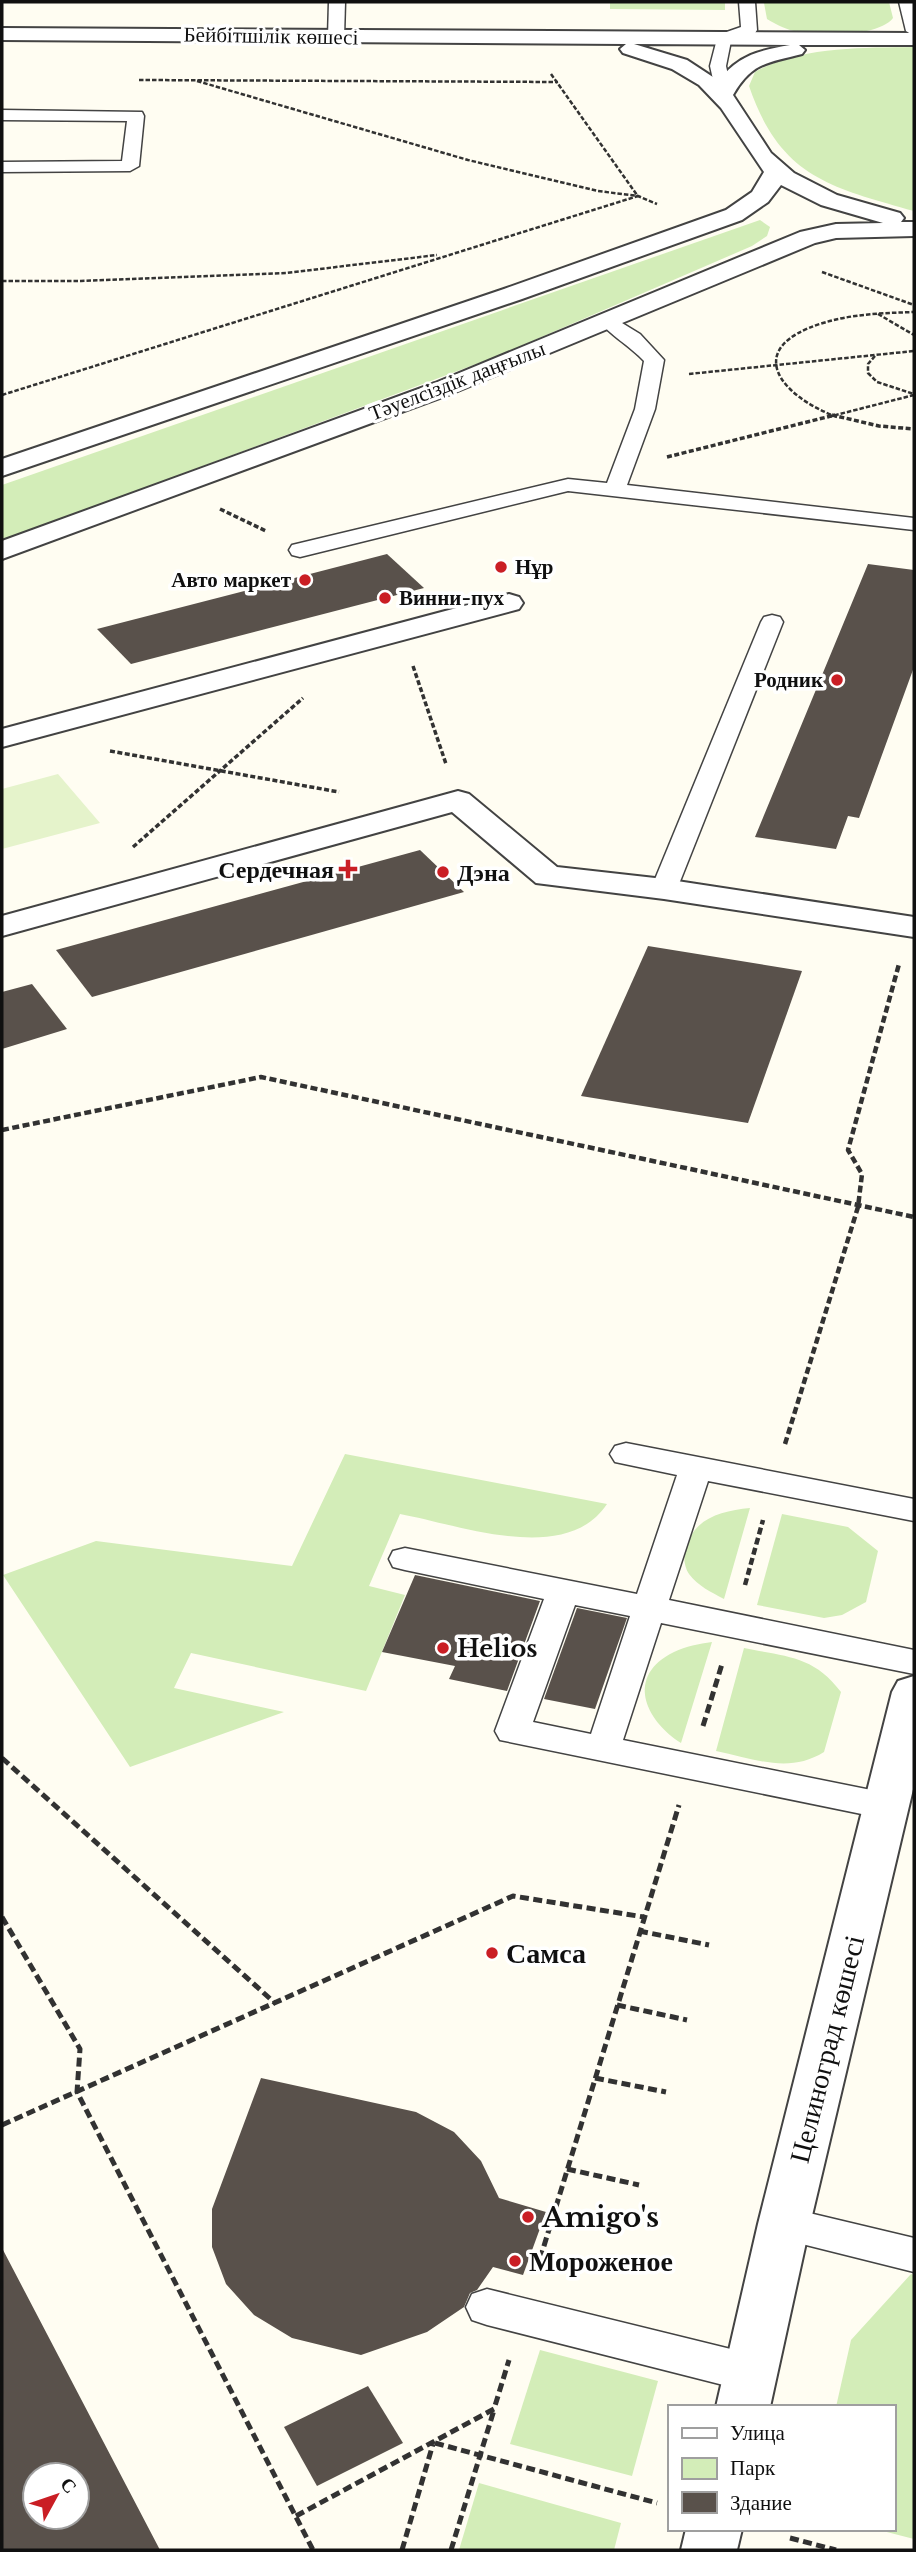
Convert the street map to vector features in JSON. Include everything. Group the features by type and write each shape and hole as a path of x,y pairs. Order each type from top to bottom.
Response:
{"street":[{"name":"Бейбітшілік көшесі","path":"2,34 541,38"},
{"path":"541,38 637,36 914,39"},
{"path":"541,38 618,46 680,64 724,93 776,170 799,186 836,202 914,226"},
{"path":"724,93 737,69 768,55 817,47 914,39"},
{"path":"2,468 513,294 734,215 751,206 765,192 774,181 776,170"},
{"name":"Тәуелсіздік даңғылы","path":"2,551 444,388 808,237 859,229 914,226"},
{"path":"2,738 509,603"},
{"path":"2,926 458,801 548,876 664,889 912,926"},
{"name":"Целиноград көшесі","path":"747,2390 784,2224 914,1692"},
{"path":"709,2550 714,2531"}],"lane":[{"path":"336,37 337,2"},
{"path":"724,93 718,66 724,38 749,30 747,2"},
{"path":"906,2 914,31"},
{"path":"2,115 136,116 130,166 2,167"},
{"path":"609,321 633,338 654,360 654,376 615,489"},
{"path":"300,550 568,485 914,524"},
{"path":"664,889 772,622"},
{"path":"626,1454 914,1510"},
{"path":"603,1749 696,1467"},
{"path":"405,1559 914,1661"},
{"path":"564,1591 512,1731 886,1806"},
{"path":"784,2224 914,2255"},
{"path":"504,2312 747,2390"}],"path":[{"path":"128,80 558,82 602,149 638,196"},
{"path":"197,81 468,160 598,191 638,196"},
{"path":"2,394 638,196"},
{"path":"2,281 81,281 286,273 449,254"},
{"path":"898,299 914,305"},
{"path":"878,313 914,335"},
{"path":"914,313 878,313 851,317 805,330 778,352 775,366 786,388 801,400 834,415 886,428 914,429"},
{"path":"654,376 914,351"},
{"path":"875,355 868,364 867,373 885,386 914,394"},
{"path":"623,468 914,394"},
{"path":"221,510 261,527"},
{"path":"401,631 458,801"},
{"path":"132,849 369,640"},
{"path":"98,749 340,792"},
{"path":"451,2550 494,2409 504,2312 567,2169 734,1626 774,1482 858,1207 862,1174 848,1150 912,926"},
{"path":"2,1130 261,1077 914,1217"},
{"path":"2,1758 276,2004"},
{"path":"2,2125 513,1896 644,1917"},
{"path":"2,1917 80,2049 77,2092 313,2550"},
{"path":"639,1931 709,1945"},
{"path":"617,2005 687,2020"},
{"path":"595,2078 666,2092"},
{"path":"567,2169 639,2185"},
{"path":"296,2516 494,2409"},
{"path":"434,2443 657,2503"},
{"path":"402,2550 434,2443"},
{"path":"790,2538 836,2550"}],"green space":[{"path":"610,2 725,2 725,10 610,9"},
{"path":"889,2 893,18 876,29 863,32 808,34 786,29 767,19 764,3"},
{"path":"914,47 914,211 857,194 812,174 776,141 749,86 755,72 792,57 833,50"},
{"path":"760,220 770,227 767,236 752,246 495,357 2,541 2,485"},
{"path":"58,774 100,823 2,849 2,789"},
{"path":"345,1454 607,1504 589,1523 566,1533 539,1537 481,1532 400,1514 369,1586 405,1595 366,1691 191,1653 174,1688 284,1712 130,1767 3,1575 96,1541 292,1566"},
{"path":"750,1508 724,1599 689,1574 685,1565 685,1551 690,1538 702,1523 719,1514"},
{"path":"782,1514 848,1527 878,1551 866,1602 842,1615 824,1618 757,1605"},
{"path":"712,1642 681,1743 668,1733 650,1710 645,1685 649,1673 674,1652"},
{"path":"744,1648 786,1656 809,1664 831,1680 841,1692 824,1752 798,1762 772,1763 716,1751"},
{"path":"911,2274 914,2275 914,2539 883,2531 895,2531 895,2405 836,2405 851,2340"},
{"path":"540,2350 658,2381 632,2476 510,2444"},
{"path":"479,2483 621,2523 614,2550 459,2550"}],"building":[{"path":"387,554 424,588 131,664 97,629"},
{"path":"868,564 914,570 914,667 859,818 848,816 836,849 755,837"},
{"path":"420,850 464,892 92,997 56,950"},
{"path":"648,946 802,971 748,1123 581,1096"},
{"path":"32,984 67,1029 2,1049 2,992"},
{"path":"415,1575 540,1601 507,1691 449,1679 455,1666 382,1652"},
{"path":"577,1608 627,1618 595,1709 544,1699"},
{"path":"261,2078 416,2112 454,2132 481,2161 499,2198 546,2212 523,2275 493,2267 477,2290 470,2293 464,2307 427,2332 361,2355 292,2338 254,2315 226,2284 212,2247 212,2209"},
{"path":"2,2248 160,2550 2,2550"},
{"path":"368,2386 403,2443 317,2486 284,2427"}],"place":[{"name":"Нұр","path":"501,567"},
{"name":"Авто маркет","path":"305,580"},
{"name":"Винни-пух","path":"385,598"},
{"name":"Родник","path":"837,680"},
{"name":"Сердечная","path":"348,869"},
{"name":"Дэна","path":"443,872"},
{"name":"Helios","path":"443,1648"},
{"name":"Самса","path":"492,1953"},
{"name":"Amigo's","path":"528,2217"},
{"name":"Мороженое","path":"515,2261"}]}
